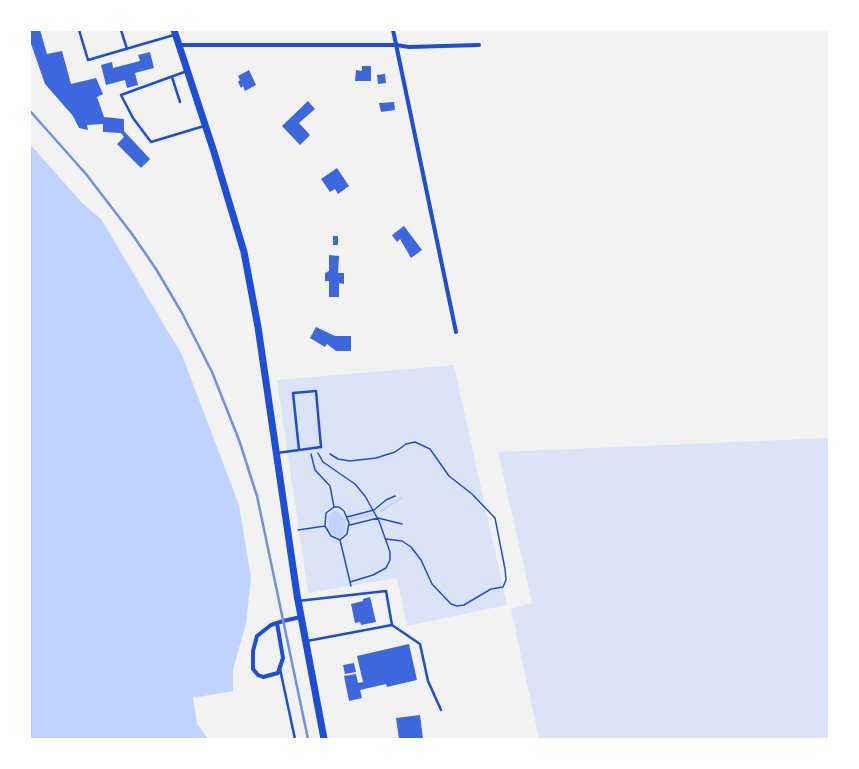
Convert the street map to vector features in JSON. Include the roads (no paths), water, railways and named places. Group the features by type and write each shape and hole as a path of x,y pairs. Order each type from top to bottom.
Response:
{"main road":[{"path":"175,32 244,252 258,327 298,601 324,739"}],"street":[{"path":"393,30 456,332"},
{"path":"180,45 396,45 409,47 479,45"},
{"path":"277,623 283,658 280,668 278,673 263,676 258,675 253,669 253,651 257,636 265,628 277,623 301,617"}],"lane":[{"path":"79,30 88,60 127,49 175,32"},
{"path":"121,30 127,49"},
{"path":"188,70 121,95 133,118 151,142 205,125"},
{"path":"172,77 180,102"},
{"path":"276,453 299,450 316,447 321,447 316,391 293,394 299,450"},
{"path":"298,601 386,591 392,625"},
{"path":"306,641 392,625 420,644 428,681 441,710"},
{"path":"280,668 295,739"}],"water":[{"path":"30,144 82,203 101,219 182,355 239,505 251,578 246,624 233,669 233,691 193,698 197,723 208,739 30,739"},
{"path":"333,511 338,512 345,520 345,529 343,535 340,537 333,535 329,527 328,516"}],"waterway":[{"path":"381,511 401,498"},
{"path":"345,520 374,514"}],"railway":[{"path":"30,111 86,174 132,234 156,269 182,313 212,372 239,440 257,496 308,739"}]}
